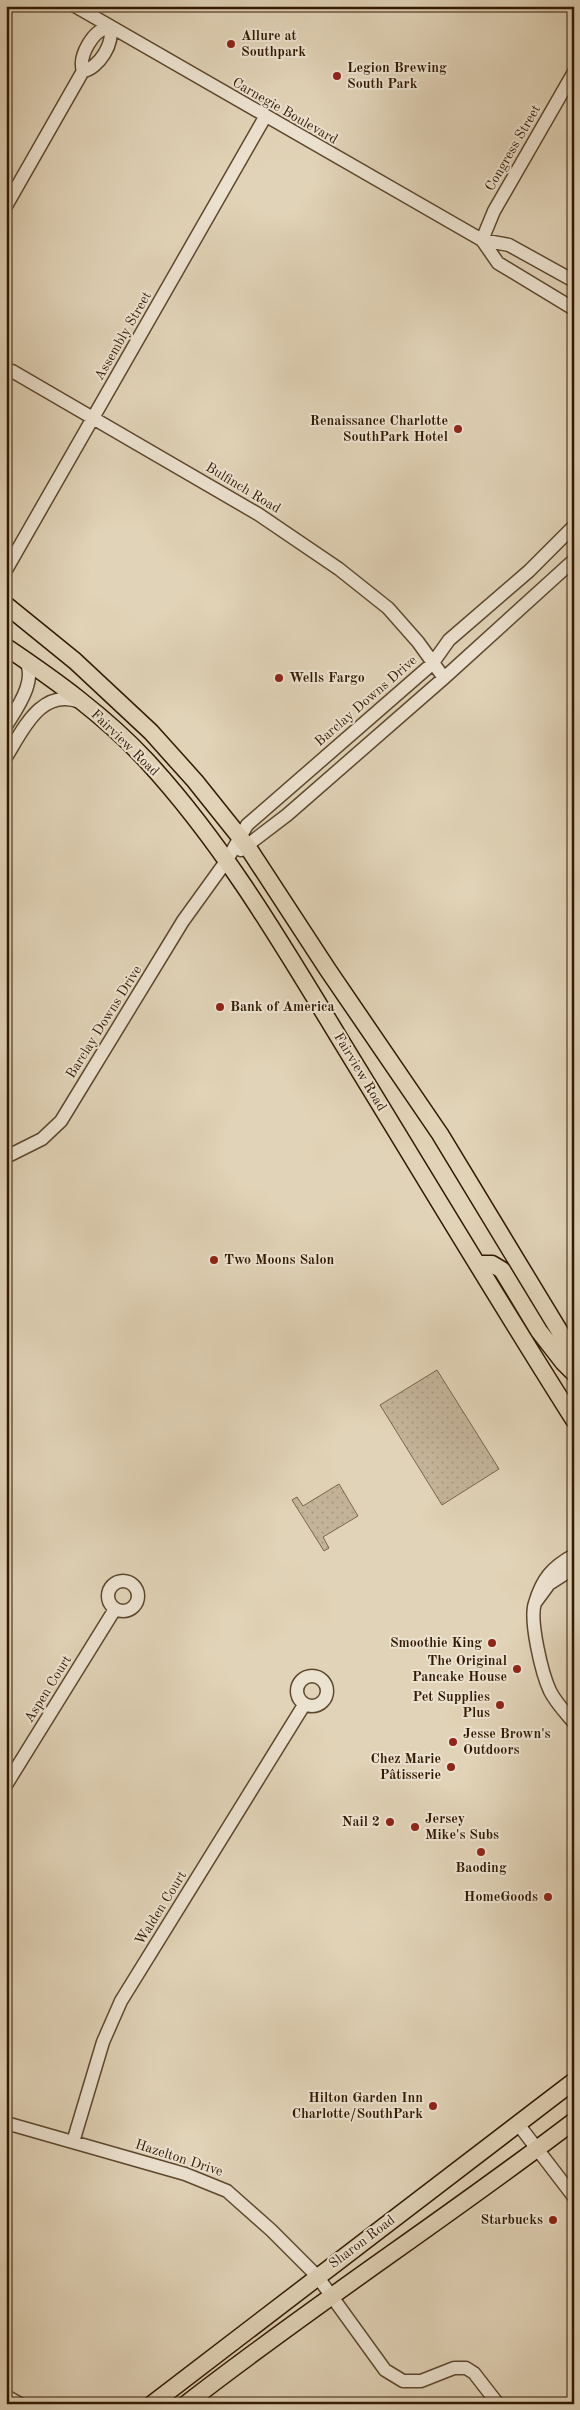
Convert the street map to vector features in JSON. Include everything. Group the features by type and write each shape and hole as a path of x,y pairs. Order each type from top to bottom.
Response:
{"main road":[{"name":"Fairview Road","path":"6,605 76,661 151,732 195,781 243,840 328,970 440,1134 574,1355"},
{"name":"Fairview Road","path":"6,646 84,704 124,738 184,804 227,860 307,986 574,1420"},
{"path":"477,1264 492,1264 502,1270 544,1337 574,1373"},
{"name":"Sharon Road","path":"152,2404 574,2081"},
{"name":"Sharon Road","path":"186,2404 332,2295 574,2120"}],"street":[{"name":"Carnegie Boulevard","path":"75,6 265,117 482,240 509,245 574,281"},
{"path":"6,206 82,72 80,61 90,42 99,30 109,27"},
{"name":"Congress Street","path":"482,240 494,211 574,72"},
{"name":"Assembly Street","path":"6,570 265,117"},
{"name":"Carnegie Boulevard","path":"482,240 498,263 574,309"},
{"name":"Bulfinch Road","path":"8,368 258,514 339,569 388,608 418,642 432,664 444,678"},
{"name":"Barclay Downs Drive","path":"6,1156 42,1139 60,1121 188,913 243,840 252,819 432,664 449,640 529,571 574,526"},
{"name":"Barclay Downs Drive","path":"243,840 286,815 444,678 574,560"},
{"path":"6,726 19,705 27,684 30,668 24,659"},
{"path":"6,757 40,707 49,702 64,698 84,704"},
{"path":"574,1555 548,1573 540,1585 532,1622 548,1686 556,1701 574,1723"},
{"path":"535,1603 549,1584 574,1568"},
{"name":"Aspen Court","path":"6,1785 115,1609"},
{"name":"Walden Court","path":"73,2142 106,2035 121,2000 304,1705"},
{"name":"Hazelton Drive","path":"6,2123 185,2174 220,2187 244,2204 317,2276 385,2370 402,2381 421,2381 454,2368 466,2368 474,2372 498,2404"},
{"path":"518,2124 574,2197"},
{"path":"6,2396 20,2404"}],"shaded area":[{"path":"437,1370 499,1469 442,1505 380,1405"},
{"path":"339,1484 358,1516 323,1537 329,1548 324,1551 292,1500 297,1497 303,1506"}],"place":[{"name":"Allure at Southpark","path":"231,44"},
{"name":"Legion Brewing South Park","path":"337,76"},
{"name":"Renaissance Charlotte SouthPark Hotel","path":"458,429"},
{"name":"Wells Fargo","path":"279,678"},
{"name":"Bank of America","path":"220,1007"},
{"name":"Two Moons Salon","path":"214,1260"},
{"name":"Smoothie King","path":"492,1643"},
{"name":"The Original Pancake House","path":"517,1669"},
{"name":"Pet Supplies Plus","path":"500,1705"},
{"name":"Jesse Brown's Outdoors","path":"453,1742"},
{"name":"Chez Marie Pâtisserie","path":"451,1767"},
{"name":"Nail 2","path":"390,1822"},
{"name":"Jersey Mike's Subs","path":"415,1827"},
{"name":"Baoding","path":"481,1852"},
{"name":"HomeGoods","path":"548,1897"},
{"name":"Hilton Garden Inn Charlotte/SouthPark","path":"433,2106"},
{"name":"Starbucks","path":"553,2220"}]}
